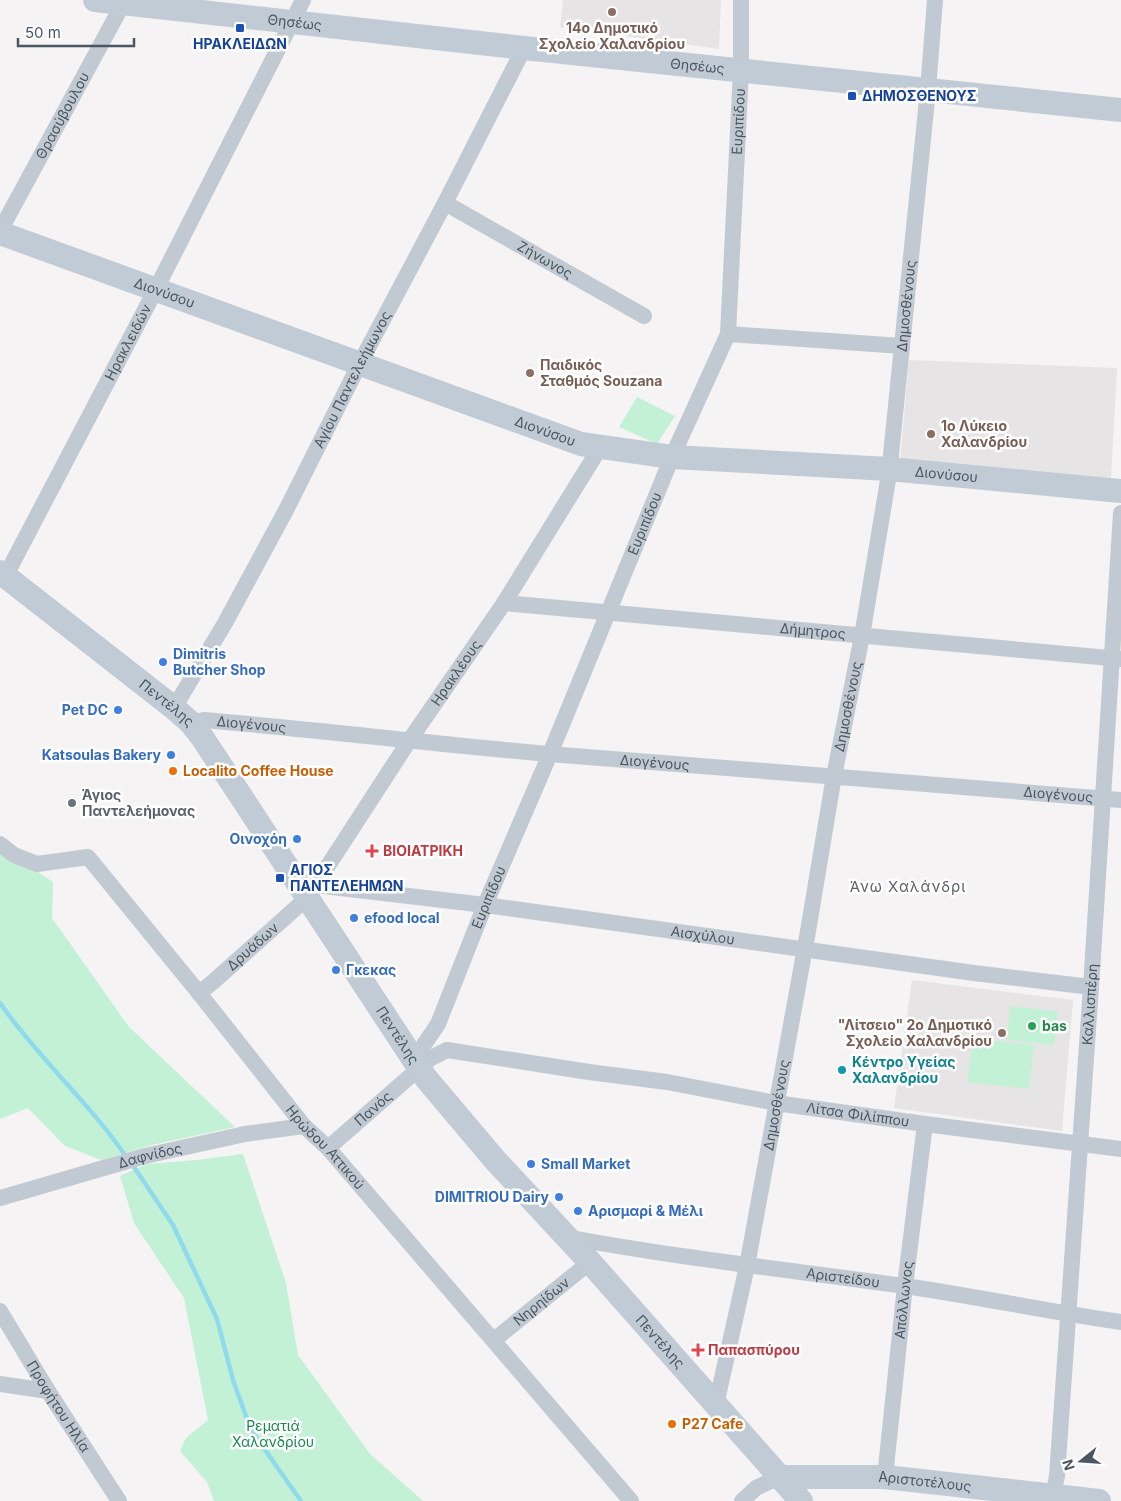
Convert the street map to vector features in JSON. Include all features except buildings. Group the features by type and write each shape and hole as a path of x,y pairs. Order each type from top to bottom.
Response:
{"street":[{"name":"Θησέως","path":"95,0 524,48 1121,110"},
{"name":"Ηρακλειδών","path":"3,574 156,289 304,0"},
{"name":"Ευριπίδου","path":"416,1065 438,1024 485,905 550,754 672,457 728,334 741,70 741,0"},
{"name":"Δημοσθένους","path":"716,1405 747,1266 805,948 834,776 862,636 889,469 928,90 935,0"},
{"name":"Θρασύβουλου","path":"0,232 124,2"},
{"name":"Αγίου Παντελεήμωνος","path":"182,715 225,622 445,203 524,48"},
{"name":"Ζήνωνος","path":"445,203 644,316"},
{"name":"Διονύσου","path":"0,232 581,444 672,457 889,469 1121,491"},
{"path":"728,334 902,346"},
{"name":"Ηρακλέους","path":"311,892 409,741 504,602 602,446"},
{"name":"Καλλισπέρη","path":"1052,1499 1058,1476 1102,798 1116,659 1121,513"},
{"name":"Πεντέλης","path":"3,574 182,715 202,738 311,892 416,1065 495,1160 590,1262 801,1501"},
{"name":"Δήμητρος","path":"504,602 1116,659"},
{"name":"Διογένους","path":"182,715 204,720 550,754 1121,800"},
{"name":"Ηρώδου Αττικού","path":"0,844 14,855 37,864 88,857 304,1126 328,1148 631,1501"},
{"name":"Αισχύλου","path":"311,892 485,905 974,973 1091,987"},
{"name":"Δρυάδων","path":"199,993 311,892"},
{"path":"416,1065 447,1050 442,1046 439,1038 438,1024"},
{"name":"Λίτσα Φιλίππου","path":"447,1050 667,1082 776,1104 1121,1149"},
{"name":"Πανός","path":"328,1148 416,1065"},
{"name":"Απόλλωνος","path":"885,1477 905,1286 925,1124"},
{"name":"Δαφνίδος","path":"0,1198 145,1156 244,1134 304,1126"},
{"name":"Αριστείδου","path":"566,1237 747,1266 905,1286 1068,1315 1121,1322"},
{"name":"Νηρηίδων","path":"494,1340 590,1262"},
{"name":"Προφήτου Ηλία","path":"0,1311 48,1391 119,1501"},
{"path":"0,1384 48,1391"},
{"path":"742,1501 756,1488 780,1477"},
{"name":"Αριστοτέλους","path":"780,1477 885,1477 1052,1499 1099,1501"}],"shaded area":[{"path":"563,0 721,0 719,49 560,27"},
{"path":"909,360 1117,368 1111,478 900,461"},
{"name":"\"Λίτσειο\" 2ο Δημοτικό Σχολείο Χαλανδρίου","path":"912,980 1073,1000 1062,1131 894,1108"}],"green space":[{"path":"637,397 675,416 657,444 619,427"},
{"path":"0,852 29,866 53,882 52,918 129,1027 235,1127 152,1145 101,1160 65,1146 28,1108 0,1119"},
{"name":"bas","path":"1010,1006 1058,1011 1054,1045 1007,1040"},
{"path":"973,1038 1034,1045 1029,1089 967,1082"},
{"name":"Ρεματιά Χαλανδρίου","path":"243,1154 286,1283 298,1355 370,1454 423,1501 214,1501 207,1482 180,1451 186,1438 208,1420 184,1298 134,1223 120,1176 147,1164"}],"waterway":[{"path":"0,1003 127,1158"},
{"path":"132,1164 173,1225 217,1319 233,1380 251,1430 301,1501"}],"place":[{"name":"14ο Δημοτικό Σχολείο Χαλανδρίου","path":"612,12"},
{"name":"ΗΡΑΚΛΕΙΔΩΝ","path":"240,28"},
{"name":"ΔΗΜΟΣΘΕΝΟΥΣ","path":"852,96"},
{"name":"Παιδικός Σταθμός Souzana","path":"530,373"},
{"name":"1ο Λύκειο Χαλανδρίου","path":"931,434"},
{"name":"Dimitris Butcher Shop","path":"163,662"},
{"name":"Pet DC","path":"118,710"},
{"name":"Katsoulas Bakery","path":"171,755"},
{"name":"Localito Coffee House","path":"173,771"},
{"name":"Άγιος Παντελεήμονας","path":"72,803"},
{"name":"Οινοχόη","path":"297,839"},
{"name":"ΒΙΟΙΑΤΡΙΚΗ","path":"372,851"},
{"name":"ΑΓΙΟΣ ΠΑΝΤΕΛΕΗΜΩΝ","path":"280,878"},
{"name":"efood local","path":"354,918"},
{"name":"Γκεκας","path":"336,970"},
{"name":"bas","path":"1032,1026"},
{"name":"\"Λίτσειο\" 2ο Δημοτικό Σχολείο Χαλανδρίου","path":"1002,1033"},
{"name":"Κέντρο Υγείας Χαλανδρίου","path":"842,1070"},
{"name":"Small Market","path":"531,1164"},
{"name":"DIMITRIOU Dairy","path":"559,1197"},
{"name":"Αρισμαρί & Μέλι","path":"578,1211"},
{"name":"Παπασπύρου","path":"698,1350"},
{"name":"P27 Cafe","path":"672,1424"}],"district":[{"name":"Άνω Χαλάνδρι","path":"908,887"}]}
